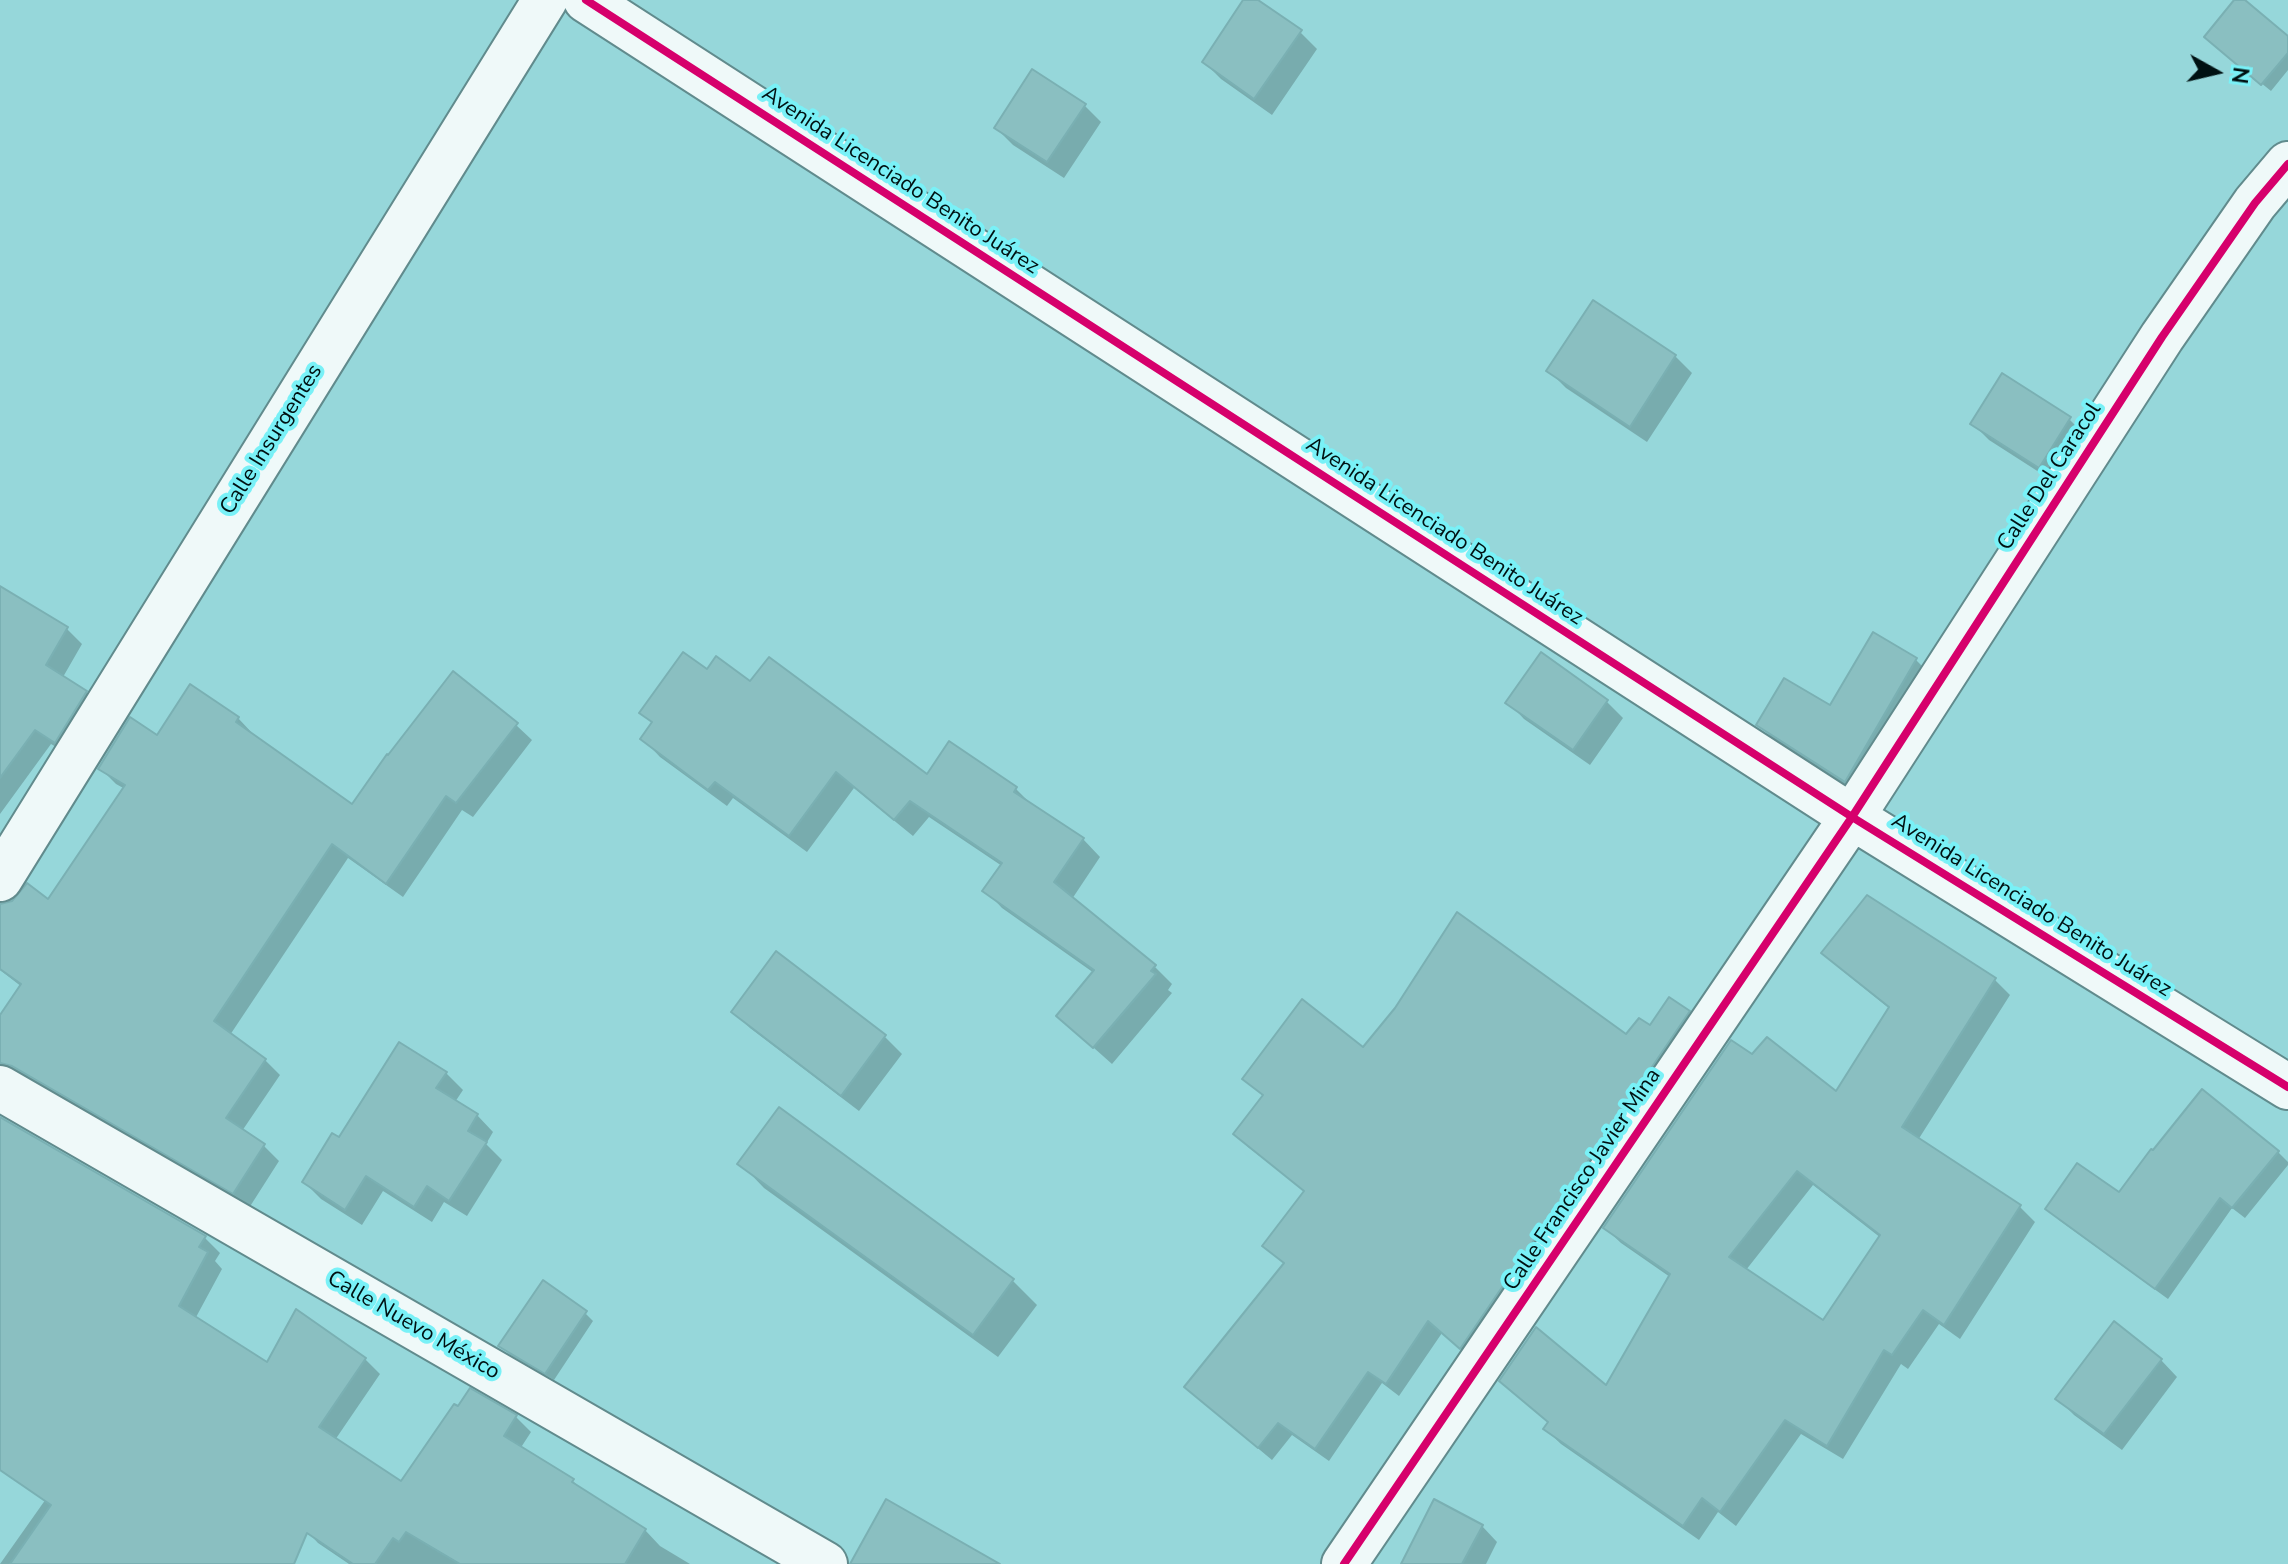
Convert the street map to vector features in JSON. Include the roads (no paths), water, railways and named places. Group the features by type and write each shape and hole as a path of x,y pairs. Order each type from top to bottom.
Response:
{"street":[{"name":"Calle Insurgentes","path":"0,879 545,0"},
{"name":"Avenida Licenciado Benito Juárez","path":"586,0 1852,817 2288,1087"},
{"name":"Calle Del Caracol","path":"1852,817 2162,337 2255,203 2288,164"},
{"name":"Calle Francisco Javier Mina","path":"1344,1564 1852,817"},
{"name":"Calle Nuevo México","path":"0,1088 825,1564"}]}
